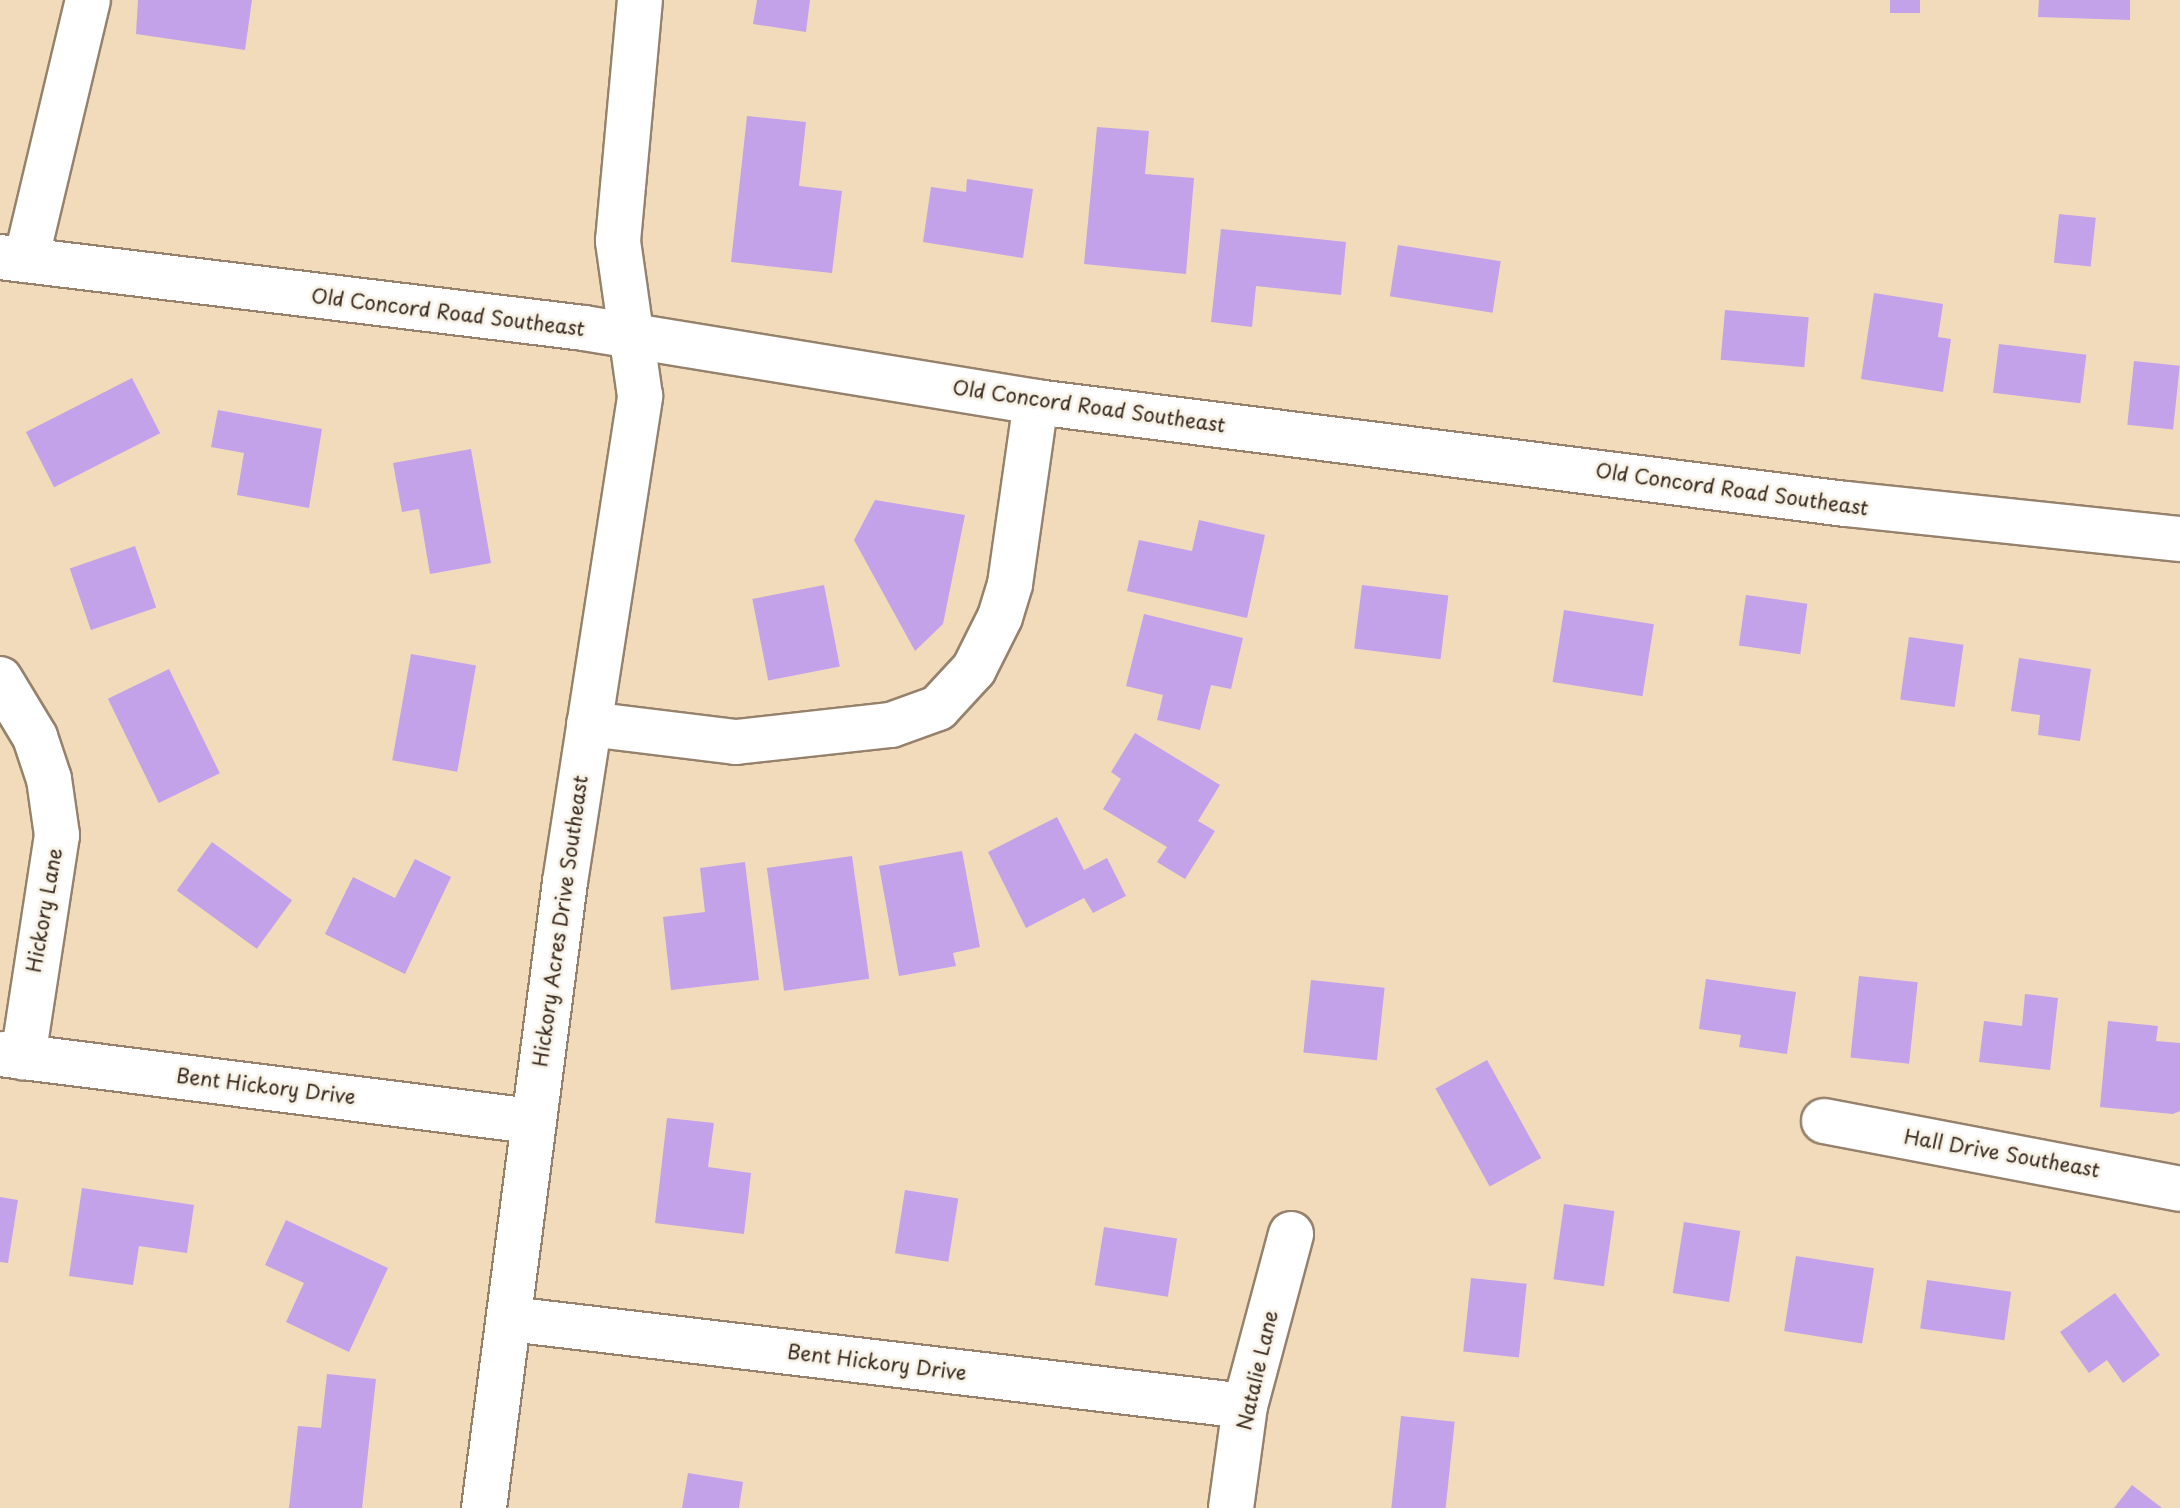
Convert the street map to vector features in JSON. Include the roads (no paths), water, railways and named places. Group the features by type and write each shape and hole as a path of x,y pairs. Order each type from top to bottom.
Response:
{"street":[{"path":"13,259 88,0"},
{"name":"Hickory Acres Drive Southeast","path":"484,1508 510,1319 531,1121 640,396 618,241 640,0"},
{"name":"Old Concord Road Southeast","path":"13,259 630,336 1036,402 1846,504 2180,539"},
{"path":"589,724 736,742 891,725 938,708 974,669 1000,617 1010,584 1036,402"},
{"name":"Hickory Lane","path":"0,679 35,737 49,779 57,835 12,1055"},
{"name":"Bent Hickory Drive","path":"12,1055 531,1121"},
{"name":"Hall Drive Southeast","path":"1824,1121 2180,1189"},
{"name":"Natalie Lane","path":"1231,1508 1245,1406 1291,1234"},
{"name":"Bent Hickory Drive","path":"510,1319 1245,1406"}]}
